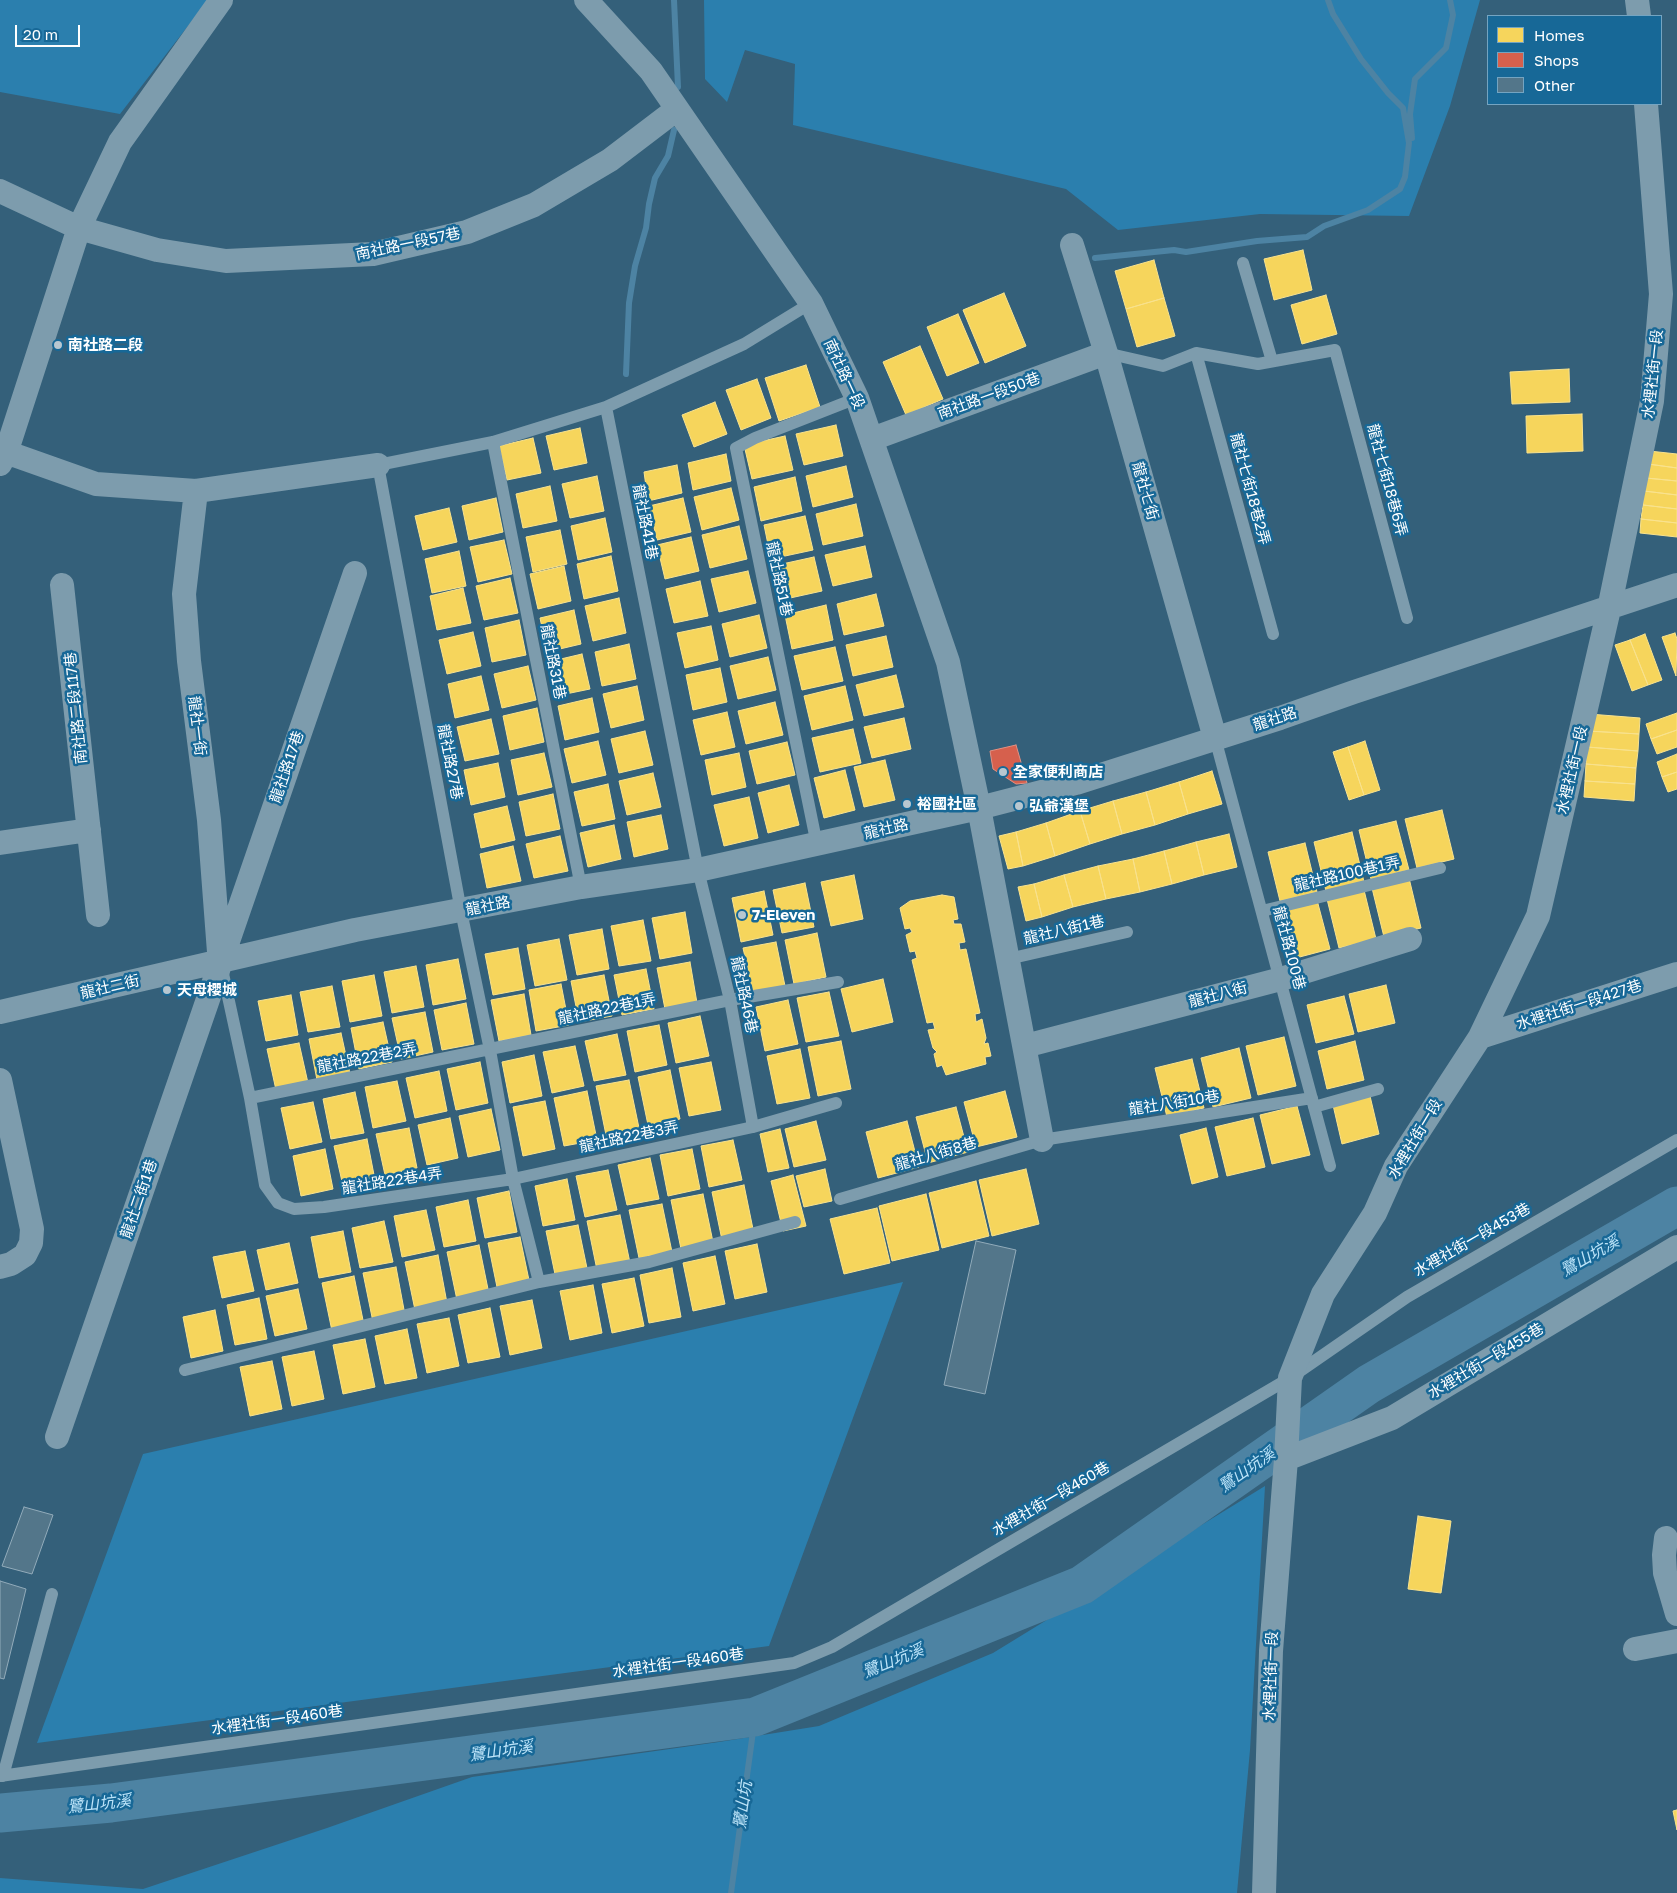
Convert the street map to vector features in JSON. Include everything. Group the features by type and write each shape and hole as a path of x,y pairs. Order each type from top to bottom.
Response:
{"street":[{"path":"221,0 120,142 79,228 2,455 96,484 196,490 378,465"},
{"name":"南社路一段","path":"586,0 651,71 812,303 857,398 948,662 979,808"},
{"path":"1637,0 1639,15"},
{"name":"水裡社街一段","path":"1264,1893 1271,1651 1286,1459 1290,1378 1323,1294 1375,1213 1396,1166 1480,1037 1538,916 1609,609 1652,401 1661,294 1646,105"},
{"name":"南社路一段57巷","path":"0,191 79,228 157,250 226,261 373,254 467,232 534,205 610,160 677,109"},
{"name":"龍社七街","path":"1072,245 1106,353 1215,738"},
{"name":"南社路一段50巷","path":"872,439 1106,353"},
{"name":"龍社一街","path":"196,490 184,594 189,661 209,820 220,961"},
{"name":"龍社路17巷","path":"220,961 355,573"},
{"name":"南社路二段117巷","path":"62,585 98,915"},
{"name":"龍社路","path":"220,961 355,930 581,887 698,870 979,808 1076,783 1280,718 1677,585"},
{"path":"979,808 1042,1140"},
{"path":"0,843 89,830"},
{"name":"龍社八街","path":"1024,1046 1281,979 1410,940"},
{"name":"龍社二街","path":"0,1012 220,961"},
{"name":"龍社二街1巷","path":"57,1436 220,961"},
{"name":"水裡社街一段427巷","path":"1480,1037 1677,974"},
{"path":"0,1080 32,1229 31,1243 25,1255 11,1264 0,1267"},
{"name":"水裡社街一段455巷","path":"1286,1459 1392,1418 1677,1247"},
{"path":"1666,1538 1664,1555 1665,1573 1677,1614"},
{"path":"1635,1649 1677,1641"}],"lane":[{"path":"1106,353 1163,366 1196,353 1258,364 1272,361 1243,263"},
{"path":"378,465 492,442 606,407 744,344 812,303"},
{"name":"龍社七街18巷6弄","path":"1272,361 1335,350 1407,618"},
{"name":"龍社七街18巷2弄","path":"1196,353 1273,634"},
{"name":"龍社路51巷","path":"817,845 736,448 755,438 857,398"},
{"name":"龍社路41巷","path":"606,407 698,870"},
{"name":"龍社路31巷","path":"492,442 581,887"},
{"name":"龍社路27巷","path":"378,465 490,1050 512,1179 539,1282"},
{"name":"龍社路100巷","path":"1215,738 1330,1166"},
{"name":"龍社路100巷1弄","path":"1262,911 1440,868"},
{"name":"龍社路46巷","path":"698,870 730,1000 753,1127"},
{"name":"龍社八街1巷","path":"1008,959 1127,932"},
{"path":"220,961 250,1098"},
{"name":"龍社路22巷1弄","path":"490,1050 730,1000 838,982"},
{"name":"龍社路22巷2弄","path":"250,1098 490,1050"},
{"name":"龍社八街10巷","path":"1042,1140 1313,1102 1378,1089"},
{"name":"龍社路22巷4弄","path":"250,1098 265,1185 278,1202 294,1209 324,1208 512,1179"},
{"name":"龍社路22巷3弄","path":"512,1179 753,1127 836,1103"},
{"name":"龍社八街8巷","path":"840,1199 1042,1140"},
{"name":"水裡社街一段453巷","path":"1290,1378 1406,1297 1677,1140"},
{"path":"186,1370 539,1282 649,1262 795,1222"},
{"name":"水裡社街一段460巷","path":"1,1776 794,1663 832,1647 1290,1378"},
{"path":"1,1776 52,1594"}],"shaded area":[{"path":"0,0 208,0 120,114 0,92"},
{"path":"704,0 1480,0 1450,106 1409,216 1260,214 1118,230 1066,189 793,125 795,64 745,50 727,102 705,79"},
{"path":"903,1282 769,1646 37,1743 143,1454"},
{"path":"1265,1486 1250,1750 1237,1893 0,1893 0,1878 143,1889 327,1828 472,1777 819,1726 993,1653"}],"building: Homes":[{"path":"1303,250 1312,290 1274,300 1264,259"},
{"path":"1154,260 1164,298 1126,309 1115,271"},
{"path":"1004,293 1026,346 985,363 963,310"},
{"path":"1326,295 1337,334 1302,344 1291,305"},
{"path":"1164,298 1175,336 1137,347 1126,309"},
{"path":"958,314 979,363 947,376 927,327"},
{"path":"920,346 943,399 906,415 883,362"},
{"path":"806,365 820,407 779,421 765,378"},
{"path":"1569,369 1570,402 1512,404 1510,372"},
{"path":"757,379 771,418 741,430 726,390"},
{"path":"715,402 727,434 694,447 682,415"},
{"path":"1582,414 1583,451 1527,453 1526,416"},
{"path":"836,425 843,456 804,465 796,434"},
{"path":"580,428 587,463 554,470 546,436"},
{"path":"785,436 793,470 752,479 744,445"},
{"path":"533,438 541,473 507,480 499,446"},
{"path":"1649,451 1677,454 1677,468 1648,464"},
{"path":"726,454 731,481 693,490 688,463"},
{"path":"1648,464 1677,468 1677,481 1646,478"},
{"path":"677,465 682,493 648,501 644,472"},
{"path":"846,466 853,497 813,507 806,476"},
{"path":"597,476 604,511 570,518 562,484"},
{"path":"795,477 802,511 761,521 754,487"},
{"path":"1646,478 1677,481 1677,495 1644,491"},
{"path":"550,486 557,521 523,528 516,494"},
{"path":"731,488 739,520 702,530 694,497"},
{"path":"1644,491 1677,495 1677,509 1643,505"},
{"path":"496,498 503,532 469,540 462,506"},
{"path":"683,498 691,532 657,540 649,506"},
{"path":"856,504 863,536 823,545 816,514"},
{"path":"1643,505 1677,509 1677,523 1641,519"},
{"path":"449,508 457,542 423,550 415,516"},
{"path":"805,516 813,550 771,559 764,525"},
{"path":"605,518 612,552 578,560 571,526"},
{"path":"1641,519 1677,523 1677,537 1640,533"},
{"path":"739,526 747,559 710,568 702,535"},
{"path":"560,530 567,564 533,572 526,537"},
{"path":"691,537 699,571 665,579 657,545"},
{"path":"504,540 512,574 478,582 470,547"},
{"path":"865,546 872,577 833,586 825,555"},
{"path":"459,551 466,586 432,593 425,559"},
{"path":"611,556 618,591 584,599 577,564"},
{"path":"814,557 822,591 781,600 773,566"},
{"path":"564,566 571,601 538,609 530,574"},
{"path":"748,571 756,603 719,612 711,579"},
{"path":"510,578 518,613 484,620 476,586"},
{"path":"700,581 708,616 674,623 666,589"},
{"path":"463,588 471,623 437,630 430,596"},
{"path":"876,594 884,626 844,635 837,604"},
{"path":"619,598 626,633 593,641 585,606"},
{"path":"826,605 833,640 792,649 785,615"},
{"path":"574,610 581,644 547,652 540,618"},
{"path":"759,615 767,648 730,657 722,624"},
{"path":"519,620 526,655 492,662 485,628"},
{"path":"711,626 718,660 685,668 677,633"},
{"path":"473,632 481,666 447,674 439,640"},
{"path":"1675,633 1677,639 1676,676 1662,637"},
{"path":"1645,634 1662,680 1648,685 1630,640"},
{"path":"886,636 893,667 853,676 846,645"},
{"path":"1630,640 1648,685 1632,691 1615,645"},
{"path":"629,644 636,679 602,686 595,652"},
{"path":"835,647 843,681 802,690 794,656"},
{"path":"582,654 590,689 556,696 548,662"},
{"path":"768,657 776,690 738,699 730,666"},
{"path":"528,666 536,700 502,708 494,674"},
{"path":"720,668 727,702 693,710 686,675"},
{"path":"896,675 904,707 864,716 856,685"},
{"path":"481,676 489,710 455,718 448,684"},
{"path":"637,686 644,720 611,728 603,694"},
{"path":"845,686 853,720 812,730 804,696"},
{"path":"592,698 599,732 565,740 558,706"},
{"path":"775,702 783,735 746,744 738,711"},
{"path":"537,708 544,742 510,750 503,716"},
{"path":"727,712 735,747 701,755 693,720"},
{"path":"1677,713 1677,730 1651,739 1646,724"},
{"path":"1589,714 1640,718 1639,734 1588,731"},
{"path":"904,718 911,749 872,758 864,727"},
{"path":"491,719 499,754 465,761 457,727"},
{"path":"853,729 861,763 820,772 812,738"},
{"path":"1677,730 1677,747 1657,754 1651,739"},
{"path":"645,731 653,765 619,773 611,739"},
{"path":"1588,731 1639,734 1638,751 1587,747"},
{"path":"598,741 606,775 572,783 564,749"},
{"path":"1365,741 1380,790 1364,795 1348,747"},
{"path":"787,742 795,775 757,784 749,751"},
{"path":"1348,747 1364,795 1349,800 1333,752"},
{"path":"1587,747 1638,751 1636,768 1586,764"},
{"path":"544,753 552,787 518,795 511,760"},
{"path":"739,753 746,787 712,795 705,760"},
{"path":"1677,754 1677,772 1662,777 1657,762"},
{"path":"885,760 895,800 864,807 854,767"},
{"path":"498,763 505,797 471,805 464,770"},
{"path":"1586,764 1636,768 1635,784 1585,781"},
{"path":"845,770 855,810 824,818 814,778"},
{"path":"1212,771 1222,804 1188,814 1179,782"},
{"path":"1677,772 1677,789 1668,792 1662,777"},
{"path":"653,773 661,807 627,815 619,781"},
{"path":"1585,781 1635,784 1634,801 1584,797"},
{"path":"1179,782 1188,814 1155,825 1146,792"},
{"path":"608,784 615,819 582,826 574,792"},
{"path":"789,785 799,825 768,833 758,793"},
{"path":"1146,792 1155,825 1122,834 1113,801"},
{"path":"553,794 560,829 526,836 519,802"},
{"path":"749,797 758,838 724,846 714,805"},
{"path":"1113,801 1122,834 1090,844 1080,811"},
{"path":"507,806 515,840 481,848 474,814"},
{"path":"1442,810 1454,859 1417,868 1405,819"},
{"path":"1080,811 1090,844 1055,856 1046,823"},
{"path":"661,815 668,849 634,857 627,822"},
{"path":"1396,821 1409,870 1371,879 1359,830"},
{"path":"1046,823 1055,856 1023,866 1016,832"},
{"path":"614,825 621,859 588,867 580,833"},
{"path":"1016,832 1023,866 1008,869 999,836"},
{"path":"1352,832 1364,882 1326,891 1314,842"},
{"path":"1229,834 1237,867 1204,875 1196,842"},
{"path":"560,836 568,871 534,878 526,844"},
{"path":"1196,842 1204,875 1172,884 1164,851"},
{"path":"1305,843 1317,892 1280,901 1268,852"},
{"path":"513,846 521,881 487,888 480,854"},
{"path":"1164,851 1172,884 1140,892 1133,859"},
{"path":"1133,859 1140,892 1106,899 1098,866"},
{"path":"1098,866 1106,899 1073,907 1064,875"},
{"path":"854,875 863,919 831,926 821,882"},
{"path":"1064,875 1073,907 1042,917 1034,884"},
{"path":"1409,878 1421,928 1384,937 1372,888"},
{"path":"805,883 814,927 782,933 773,890"},
{"path":"1034,884 1042,917 1026,921 1018,887"},
{"path":"1364,890 1376,939 1339,948 1327,899"},
{"path":"764,891 773,935 741,942 732,898"},
{"path":"942,895 954,897 958,919 953,920 954,924 961,924 965,942 959,943 960,950 966,949 980,1013 975,1014 976,1022 982,1019 986,1038 984,1044 988,1043 991,1056 985,1057 986,1064 946,1075 942,1065 937,1067 934,1054 937,1052 933,1048 928,1030 935,1029 933,1022 927,1023 912,960 917,958 915,951 910,952 906,935 912,932 910,928 905,929 900,908 910,901"},
{"path":"1317,900 1330,949 1292,959 1280,909"},
{"path":"685,912 692,953 660,959 652,918"},
{"path":"643,920 651,961 619,966 611,926"},
{"path":"602,929 609,969 577,975 569,935"},
{"path":"817,933 826,977 794,984 785,940"},
{"path":"559,939 567,980 535,986 527,945"},
{"path":"776,942 785,986 753,992 743,948"},
{"path":"518,948 525,989 493,995 485,954"},
{"path":"458,959 466,999 433,1005 426,965"},
{"path":"690,962 697,1003 665,1009 657,968"},
{"path":"416,966 424,1007 392,1013 384,972"},
{"path":"646,969 654,1009 622,1015 614,975"},
{"path":"374,975 382,1016 350,1022 342,981"},
{"path":"604,975 612,1016 579,1022 571,981"},
{"path":"883,979 893,1022 852,1032 841,989"},
{"path":"561,984 569,1025 536,1031 529,990"},
{"path":"1386,985 1395,1023 1358,1032 1349,994"},
{"path":"332,986 340,1027 308,1032 300,992"},
{"path":"829,992 839,1036 806,1042 797,998"},
{"path":"524,994 531,1035 499,1041 491,1000"},
{"path":"291,995 298,1035 266,1041 258,1001"},
{"path":"1344,996 1354,1034 1316,1043 1307,1005"},
{"path":"788,1000 798,1044 765,1051 756,1007"},
{"path":"466,1003 474,1044 442,1050 434,1010"},
{"path":"425,1012 433,1052 401,1059 392,1018"},
{"path":"700,1016 709,1056 676,1063 668,1023"},
{"path":"383,1022 392,1062 359,1069 351,1028"},
{"path":"659,1025 667,1065 635,1072 627,1031"},
{"path":"341,1033 350,1074 317,1080 309,1039"},
{"path":"617,1034 626,1075 594,1081 585,1041"},
{"path":"1284,1037 1296,1086 1258,1095 1246,1046"},
{"path":"841,1041 851,1089 818,1096 808,1047"},
{"path":"1355,1041 1364,1080 1327,1089 1318,1051"},
{"path":"299,1043 308,1083 276,1090 267,1049"},
{"path":"575,1046 584,1086 552,1093 543,1052"},
{"path":"1239,1048 1251,1098 1213,1107 1201,1058"},
{"path":"800,1049 810,1098 777,1104 767,1056"},
{"path":"534,1055 542,1096 510,1103 502,1062"},
{"path":"1192,1059 1204,1108 1167,1117 1155,1068"},
{"path":"480,1062 488,1103 456,1110 447,1069"},
{"path":"711,1062 721,1110 689,1116 679,1068"},
{"path":"670,1070 680,1119 648,1125 638,1077"},
{"path":"439,1071 447,1111 415,1118 406,1078"},
{"path":"629,1080 639,1128 606,1135 596,1086"},
{"path":"397,1081 406,1121 373,1128 365,1087"},
{"path":"587,1091 597,1140 564,1146 554,1098"},
{"path":"1005,1091 1017,1137 976,1147 964,1102"},
{"path":"355,1092 364,1133 331,1139 323,1099"},
{"path":"1370,1096 1379,1134 1342,1144 1333,1105"},
{"path":"545,1101 555,1149 523,1156 513,1107"},
{"path":"313,1102 322,1142 290,1149 281,1108"},
{"path":"1297,1106 1310,1155 1272,1164 1260,1115"},
{"path":"956,1107 968,1152 928,1163 916,1117"},
{"path":"491,1109 500,1150 468,1157 459,1116"},
{"path":"450,1118 458,1158 427,1165 418,1125"},
{"path":"1253,1118 1265,1167 1227,1176 1215,1127"},
{"path":"816,1121 826,1160 794,1167 785,1129"},
{"path":"907,1121 919,1167 878,1178 866,1132"},
{"path":"409,1128 417,1168 385,1175 376,1134"},
{"path":"1206,1128 1218,1177 1192,1184 1180,1135"},
{"path":"780,1129 789,1168 768,1172 760,1134"},
{"path":"367,1139 375,1180 343,1186 334,1146"},
{"path":"733,1140 742,1180 709,1187 701,1146"},
{"path":"325,1149 333,1189 301,1196 293,1156"},
{"path":"692,1149 700,1189 668,1196 660,1155"},
{"path":"650,1158 659,1199 627,1205 618,1165"},
{"path":"825,1169 832,1201 804,1207 796,1176"},
{"path":"1026,1169 1039,1224 992,1236 979,1180"},
{"path":"608,1170 617,1210 585,1217 576,1176"},
{"path":"793,1175 806,1226 783,1231 771,1181"},
{"path":"567,1179 575,1220 543,1226 535,1186"},
{"path":"976,1181 989,1236 942,1248 929,1193"},
{"path":"744,1185 754,1234 722,1240 712,1192"},
{"path":"509,1191 517,1232 485,1238 477,1198"},
{"path":"703,1194 713,1242 681,1249 671,1200"},
{"path":"926,1194 939,1250 892,1261 879,1206"},
{"path":"468,1200 476,1241 444,1247 436,1207"},
{"path":"662,1204 672,1252 639,1258 629,1210"},
{"path":"877,1208 890,1263 844,1274 830,1219"},
{"path":"426,1210 435,1250 402,1257 394,1216"},
{"path":"620,1215 630,1263 597,1270 587,1221"},
{"path":"384,1221 393,1262 360,1268 352,1228"},
{"path":"578,1225 588,1273 556,1279 546,1231"},
{"path":"343,1231 351,1272 319,1278 311,1237"},
{"path":"520,1237 530,1285 498,1292 488,1243"},
{"path":"289,1243 298,1283 266,1290 257,1250"},
{"path":"757,1244 767,1292 735,1299 725,1251"},
{"path":"479,1245 489,1294 457,1300 447,1252"},
{"path":"245,1251 254,1291 222,1298 213,1257"},
{"path":"438,1255 447,1303 415,1310 405,1262"},
{"path":"715,1256 725,1304 693,1311 683,1263"},
{"path":"396,1267 405,1315 373,1322 363,1273"},
{"path":"672,1268 681,1317 649,1323 640,1275"},
{"path":"354,1276 364,1325 332,1331 322,1283"},
{"path":"634,1278 644,1326 612,1333 602,1284"},
{"path":"593,1285 602,1333 570,1340 560,1291"},
{"path":"298,1289 307,1329 275,1336 266,1296"},
{"path":"259,1298 267,1339 235,1345 227,1305"},
{"path":"532,1300 542,1348 510,1355 500,1306"},
{"path":"490,1308 500,1357 468,1363 458,1315"},
{"path":"215,1310 223,1351 191,1358 183,1317"},
{"path":"449,1318 459,1366 427,1373 417,1324"},
{"path":"407,1329 417,1378 385,1384 375,1336"},
{"path":"365,1339 375,1387 343,1394 333,1345"},
{"path":"314,1351 324,1399 292,1406 282,1357"},
{"path":"272,1361 282,1409 250,1416 240,1367"},
{"path":"1418,1516 1451,1521 1441,1593 1408,1589"},
{"path":"1677,1810 1677,1830 1673,1811"}],"building: Shops":[{"path":"1016,745 1027,783 1016,784 993,769 990,751"}],"building: Other":[{"path":"976,1241 1016,1250 985,1394 944,1385"},
{"path":"24,1507 53,1515 32,1574 2,1566"},
{"path":"0,1581 26,1589 4,1679 0,1678"}],"waterway":[{"path":"674,0 678,87"},
{"path":"1095,258 1174,250 1186,252 1257,241 1307,237 1324,226 1368,210 1400,189 1405,177 1409,143 1403,108 1388,93 1361,59 1333,14 1328,0"},
{"path":"1412,138 1410,114 1415,79 1446,48 1453,15 1450,0"},
{"path":"626,374 629,303 635,266 646,228 655,178 668,156 674,130"},
{"name":"鷺山坑溪","path":"0,1813 111,1803 755,1717 1082,1585 1369,1384 1677,1206"},
{"name":"鷺山坑","path":"731,1893 755,1717"}],"place":[{"name":"南社路二段","path":"58,345"},
{"name":"全家便利商店","path":"1003,772"},
{"name":"裕國社區","path":"907,804"},
{"name":"弘爺漢堡","path":"1019,806"},
{"name":"7-Eleven","path":"742,915"},
{"name":"天母櫻城","path":"167,990"}]}
